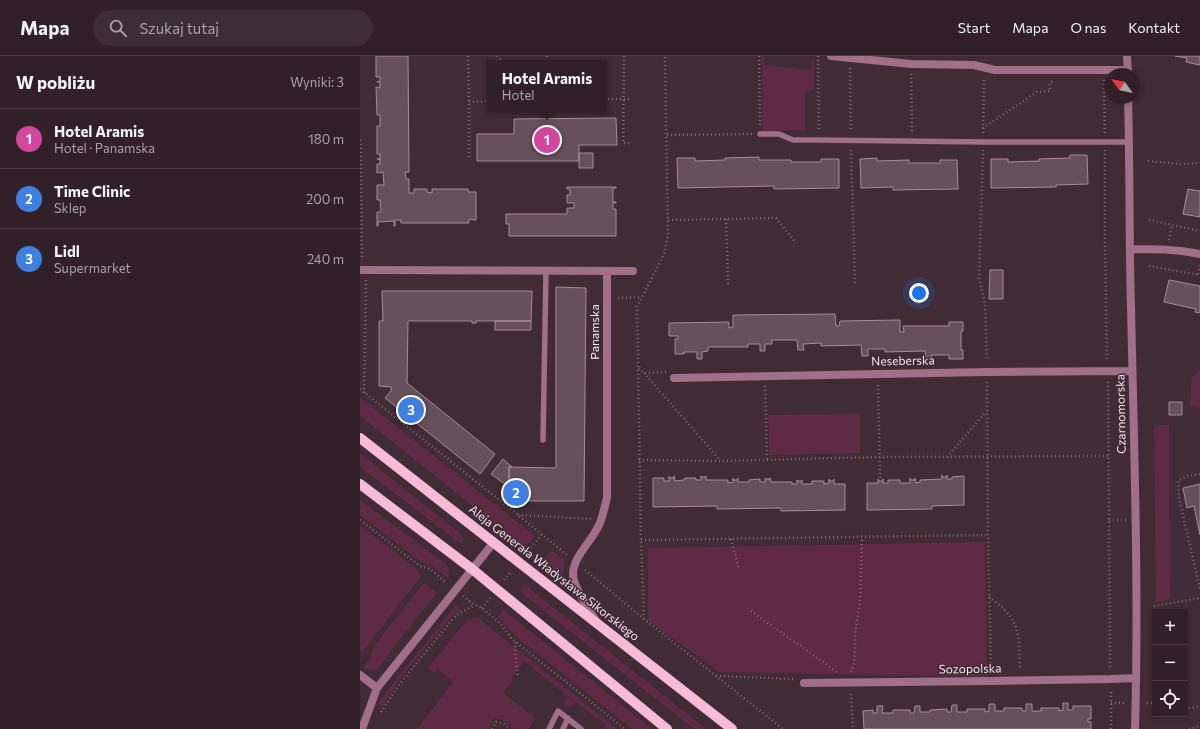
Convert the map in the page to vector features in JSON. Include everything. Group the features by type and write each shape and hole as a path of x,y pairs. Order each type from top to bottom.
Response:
{"main road":[{"name":"Aleja Generała Władysława Sikorskiego","path":"360,438 732,729"},
{"path":"360,484 472,569 667,729"}],"street":[{"path":"831,56 911,64 974,65 995,70 1104,70"},
{"path":"1127,56 1128,68"},
{"name":"Czarnomorska","path":"1128,104 1136,527 1136,678 1134,729"},
{"path":"1130,249 1180,250 1200,254"},
{"path":"360,270 633,272"},
{"name":"Panamska","path":"575,562 599,526 607,498 606,272"},
{"name":"Neseberska","path":"674,378 1132,371"},
{"path":"362,729 377,688 494,542"},
{"path":"575,562 573,566 573,580 598,624"},
{"path":"360,675 377,688"},
{"name":"Sozopolska","path":"804,683 849,681 1021,681 1136,678"}],"lane":[{"path":"760,134 779,134 793,140 1129,142"},
{"path":"543,440 546,271"},
{"path":"549,729 558,711 581,729"},
{"path":"563,729 568,718"}],"path":[{"path":"468,56 469,158"},
{"path":"624,56 624,144 632,143"},
{"path":"644,619 641,540 637,306 665,252 668,235 666,56"},
{"path":"667,135 760,134 759,56"},
{"path":"818,56 819,140"},
{"path":"850,58 855,285"},
{"path":"911,64 912,141"},
{"path":"983,129 1037,92 1050,90 1050,83 1062,77 1062,70"},
{"path":"1099,70 1104,80 1108,371 1110,729"},
{"path":"607,99 631,99"},
{"path":"469,102 487,101"},
{"path":"1148,161 1180,164 1200,163"},
{"path":"668,220 776,218 796,243"},
{"path":"726,219 728,285"},
{"path":"1149,220 1200,231"},
{"path":"1149,266 1199,275 1200,263"},
{"path":"360,350 365,350"},
{"path":"644,373 720,461"},
{"path":"878,374 880,480"},
{"path":"765,376 767,460"},
{"path":"360,389 518,515 644,619 783,729"},
{"path":"946,457 987,411"},
{"path":"640,460 720,461 879,457 1108,456"},
{"path":"1200,474 1187,476 1178,481 1179,498 1200,589"},
{"path":"518,515 592,519"},
{"path":"360,520 420,566 430,569 445,582"},
{"path":"641,540 988,535"},
{"path":"853,729 849,681 854,664 855,633 860,603 862,537"},
{"path":"731,539 739,570"},
{"path":"464,596 475,605 482,608 501,624 512,639 625,729"},
{"path":"990,596 1004,609 1016,627 1018,633 1021,681"},
{"path":"1154,606 1200,598"},
{"path":"379,716 398,686 451,621 475,605"},
{"path":"751,611 849,681"},
{"path":"516,642 515,652 518,678"},
{"path":"716,676 792,678 804,683"},
{"path":"1111,703 1126,702"},
{"path":"1146,703 1152,702"},
{"path":"1188,708 1200,706"},
{"path":"492,729 496,722 504,724 510,729"},
{"path":"1189,729 1200,726"}],"shaded area":[{"path":"762,56 764,65 811,70 812,60 814,60 814,90 805,91 805,130 762,131"},
{"path":"1199,371 1200,409 1190,406 1192,376"},
{"path":"360,397 535,536 525,548 360,416"},
{"path":"860,414 860,453 769,455 768,415"},
{"path":"1154,425 1169,425 1170,599 1156,602"},
{"path":"360,453 461,534 464,540 462,543 461,544 360,467"},
{"path":"360,500 445,563 449,570 448,578 429,564 422,563 360,515"},
{"path":"360,525 416,568 421,576 363,652 360,649"},
{"path":"985,542 987,677 719,672 648,620 648,548"},
{"path":"549,552 554,552 565,560 562,575 559,575 542,561"},
{"path":"426,584 437,593 393,648 380,667 373,670 366,669 364,667 370,658 374,646 422,585"},
{"path":"524,584 706,729 694,729 519,591"},
{"path":"456,605 462,610 451,617 399,680 382,707 378,704 394,682"},
{"path":"504,610 652,729 632,729 515,636 498,617"},
{"path":"477,617 617,729 603,729 606,725 576,702 567,707 563,705 569,697 524,661 511,679 513,681 503,693 536,718 528,729 514,729 503,720 494,718 489,729 417,729 453,682 438,669 434,673 428,668 466,621"}],"building":[{"path":"376,56 408,56 409,172 405,172 406,179 409,179 409,193 414,193 414,189 427,189 427,192 432,193 432,189 468,189 468,192 476,192 476,220 469,219 469,223 401,223 401,220 395,220 395,226 394,221 378,222 377,226 377,212 381,212 380,200 377,200 377,185 384,185 383,172 377,173 377,164 380,164 380,154 377,154 377,126 380,126 380,115 377,115 376,87 380,88 380,82 377,82 380,81 380,77 376,77"},
{"path":"1175,56 1200,56 1200,65 1186,62 1187,58"},
{"path":"616,118 617,145 579,145 579,161 477,161 477,134 514,134 514,119"},
{"path":"579,153 593,153 593,168 579,168"},
{"path":"1070,155 1087,155 1088,184 1056,185 1056,187 991,188 991,159 1008,159 1008,162 1039,161 1039,159 1070,158"},
{"path":"759,157 759,160 791,160 791,162 821,162 821,159 839,159 839,188 774,189 774,186 678,188 677,158 695,158 695,161"},
{"path":"877,158 877,161 909,160 909,163 940,163 940,160 957,160 958,189 893,190 893,187 861,188 860,159"},
{"path":"567,187 616,187 613,188 613,202 616,203 613,203 613,209 616,209 616,236 509,236 509,224 506,224 506,214 567,214 567,208 574,208 574,203 567,203 567,195 570,195 570,189 567,189"},
{"path":"1188,189 1200,191 1200,217 1183,214"},
{"path":"990,270 1003,270 1003,299 989,299"},
{"path":"1169,280 1200,286 1200,313 1195,312 1196,309 1164,302"},
{"path":"556,287 586,288 584,501 509,501 509,467 556,468"},
{"path":"382,291 532,291 531,321 476,321 476,323 472,323 472,321 408,321 407,383 495,454 480,474 385,398 391,391 391,387 379,386 379,321 383,321"},
{"path":"835,314 836,326 839,326 840,321 900,320 900,332 904,332 903,326 949,326 949,322 963,322 963,331 961,331 961,350 963,350 963,359 949,359 949,355 932,355 931,362 926,363 925,351 885,352 885,349 868,349 868,356 862,356 861,345 821,346 821,343 803,344 804,350 798,350 797,340 772,340 772,344 765,344 765,351 760,351 760,344 748,344 748,347 708,347 708,351 702,352 702,359 697,359 697,352 675,354 675,339 678,339 678,336 669,336 669,323 729,322 729,328 733,327 733,315"},
{"path":"495,321 531,321 531,330 495,330"},
{"path":"1169,402 1182,402 1182,415 1169,415"},
{"path":"503,459 512,467 509,467 509,487 491,474"},
{"path":"669,476 670,478 674,478 674,476 675,481 684,480 685,478 696,478 696,480 701,480 701,477 706,477 706,480 728,480 728,483 733,482 733,480 737,480 738,478 738,482 749,482 749,480 760,479 760,482 765,482 765,478 770,478 771,482 792,482 792,484 797,484 797,481 802,481 802,484 812,484 812,481 824,481 824,484 829,483 829,481 833,481 834,479 834,484 845,484 845,510 781,511 781,508 717,509 717,506 653,507 653,478 664,478 664,481 669,481"},
{"path":"964,476 964,505 932,506 932,509 867,510 867,483 878,483 878,479 879,481 883,481 883,483 888,483 888,480 900,480 900,483 910,483 910,480 915,480 915,478 916,483 920,482 920,480 942,479 942,477 952,479 952,477"},
{"path":"1200,484 1200,535 1194,506 1187,508 1183,488"},
{"path":"1063,703 1068,703 1068,710 1073,710 1073,706 1091,706 1091,719 1088,719 1088,722 1091,722 1091,729 864,729 863,711 873,710 873,713 877,713 877,706 883,706 882,713 893,713 893,710 910,710 910,713 914,713 915,706 920,706 920,712 947,709 947,712 951,712 952,705 957,705 957,712 967,712 967,709 985,709 985,712 989,711 989,704 995,704 995,711 1004,711 1004,708 1022,708 1022,711 1026,711 1026,704 1032,704 1032,711 1041,711 1041,708 1059,708 1059,711 1063,710"}],"place":[{"name":"Hotel Aramis","path":"547,140"},
{"name":"Lidl","path":"411,410"},
{"name":"Time Clinic","path":"516,493"}]}
